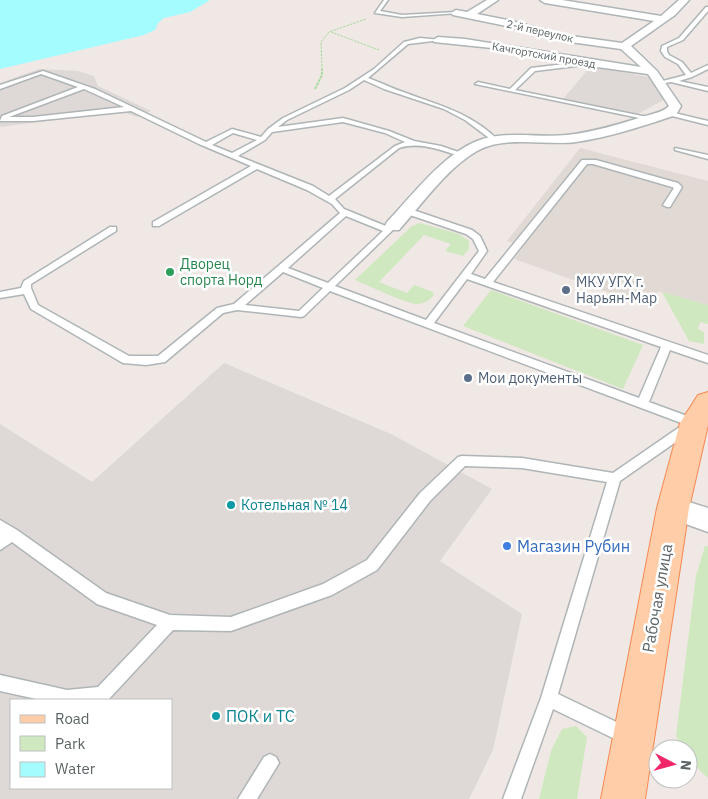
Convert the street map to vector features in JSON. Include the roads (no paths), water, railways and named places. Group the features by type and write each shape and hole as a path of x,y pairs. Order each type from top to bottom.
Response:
{"main road":[{"name":"Рабочая улица","path":"623,799 673,508 701,412"}],"street":[{"path":"469,15 493,0"},
{"path":"545,0 662,19"},
{"path":"666,1 682,2"},
{"path":"391,228 472,148 495,140 568,139 594,134 671,112 676,106 665,82 650,71 636,54 624,46 672,13 682,2"},
{"name":"2-й переулок","path":"456,13 563,38 624,46"},
{"name":"Качгортский проезд","path":"438,40 471,41 590,63 650,71"},
{"path":"673,508 708,520"}],"lane":[{"path":"386,0 376,12 409,16 456,13"},
{"path":"690,76 680,63 667,56 664,51 665,46 681,39 708,8"},
{"path":"233,156 263,139 270,130 285,119 348,89 389,59 406,43 420,40 438,40"},
{"path":"511,90 533,69 590,63"},
{"path":"665,82 690,76 708,67"},
{"path":"0,87 41,72 84,87 206,145 310,188 335,202 341,211 345,213 391,228 301,314 237,307 220,310 161,359 146,362 127,360 34,306 27,290 27,283 113,228"},
{"path":"364,78 386,88 446,108 467,119 495,140"},
{"path":"665,82 708,89"},
{"path":"478,84 647,118"},
{"path":"0,119 84,87"},
{"path":"0,119 23,121 110,110 133,109"},
{"path":"666,113 708,123"},
{"path":"270,130 343,120 387,132 411,142 463,155"},
{"path":"206,145 232,131 263,139"},
{"path":"330,199 397,147 411,142"},
{"path":"677,149 708,157"},
{"path":"487,283 585,162 593,162 675,185 678,187 668,205"},
{"path":"156,224 257,166"},
{"path":"407,211 469,232 476,238 483,251 428,324"},
{"path":"237,307 345,213"},
{"path":"281,268 642,404 701,412"},
{"path":"465,275 708,359"},
{"path":"0,295 27,290"},
{"path":"642,404 667,345"},
{"path":"512,799 548,698 615,478 701,412"},
{"path":"0,526 102,599 170,622 231,624 334,586 372,565 424,496 462,461 522,462 615,478"},
{"path":"0,544 12,534"},
{"path":"0,683 67,698 102,695 170,622"},
{"path":"548,698 633,739"},
{"path":"247,799 270,763"}],"water":[{"path":"0,0 210,0 190,12 164,18 158,23 155,30 144,35 0,69"}],"place":[{"name":"Дворец спорта Норд","path":"170,272"},
{"name":"МКУ УГХ г. Нарьян-Мар","path":"566,290"},
{"name":"Мои документы","path":"468,378"},
{"name":"Котельная № 14","path":"231,505"},
{"name":"Магазин Рубин","path":"507,546"},
{"name":"ПОК и ТС","path":"216,716"}]}
